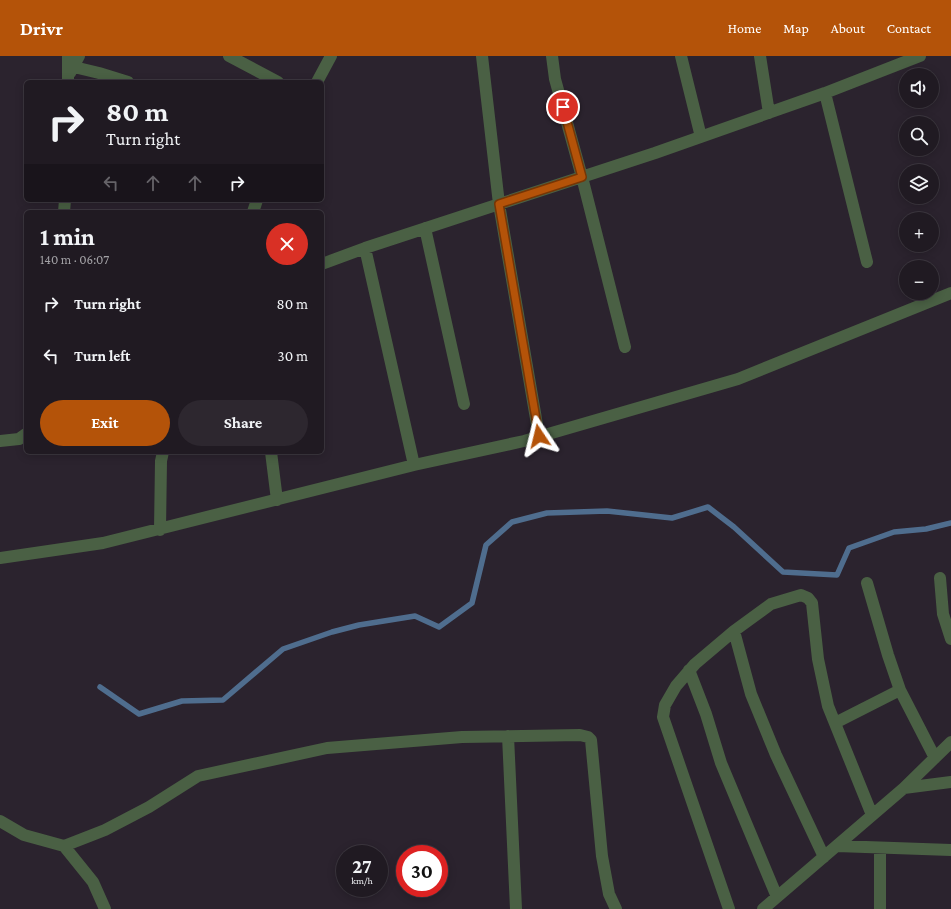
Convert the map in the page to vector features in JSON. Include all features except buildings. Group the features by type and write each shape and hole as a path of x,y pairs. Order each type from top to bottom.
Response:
{"street":[{"path":"229,56 274,80"},
{"path":"318,80 331,56"},
{"path":"482,56 499,204 539,436"},
{"path":"552,56 555,80 582,177 625,347"},
{"path":"681,56 701,137"},
{"path":"760,56 769,113"},
{"path":"324,263 365,248 701,137 825,93 895,61 920,56"},
{"path":"68,80 73,60 98,73 121,80"},
{"path":"825,93 867,262"},
{"path":"425,228 464,404"},
{"path":"365,248 414,466"},
{"path":"0,558 103,543 539,436 738,379 951,293"},
{"path":"0,441 19,439 24,435"},
{"path":"160,530 161,461 163,454"},
{"path":"271,454 278,500"},
{"path":"940,578 943,614 951,639"},
{"path":"867,583 900,690 935,758"},
{"path":"729,909 663,717 665,705 676,686 689,670 734,631 771,604 801,595 808,598 812,603 818,659 828,706 872,815"},
{"path":"734,631 751,694 776,755 824,857"},
{"path":"689,670 706,714 721,763 777,897"},
{"path":"835,723 900,690"},
{"path":"64,846 105,830 143,810 198,776 327,748 462,737 580,734 591,740 602,856 609,894 616,909"},
{"path":"508,736 516,909"},
{"path":"763,909 904,788 951,742"},
{"path":"904,788 951,782"},
{"path":"0,821 24,835 64,846 93,882 105,909"},
{"path":"837,846 951,850"},
{"path":"880,848 880,909"}],"waterway":[{"path":"100,687 139,714 182,701 223,700 283,649 332,632 359,625 415,616 439,627 472,603 486,545 512,522 547,513 607,511 672,518 708,507 734,527 783,572 837,575 849,548 894,532 926,529 951,523"}],"route":[{"path":"539,436 499,204 582,177 563,107"}]}
